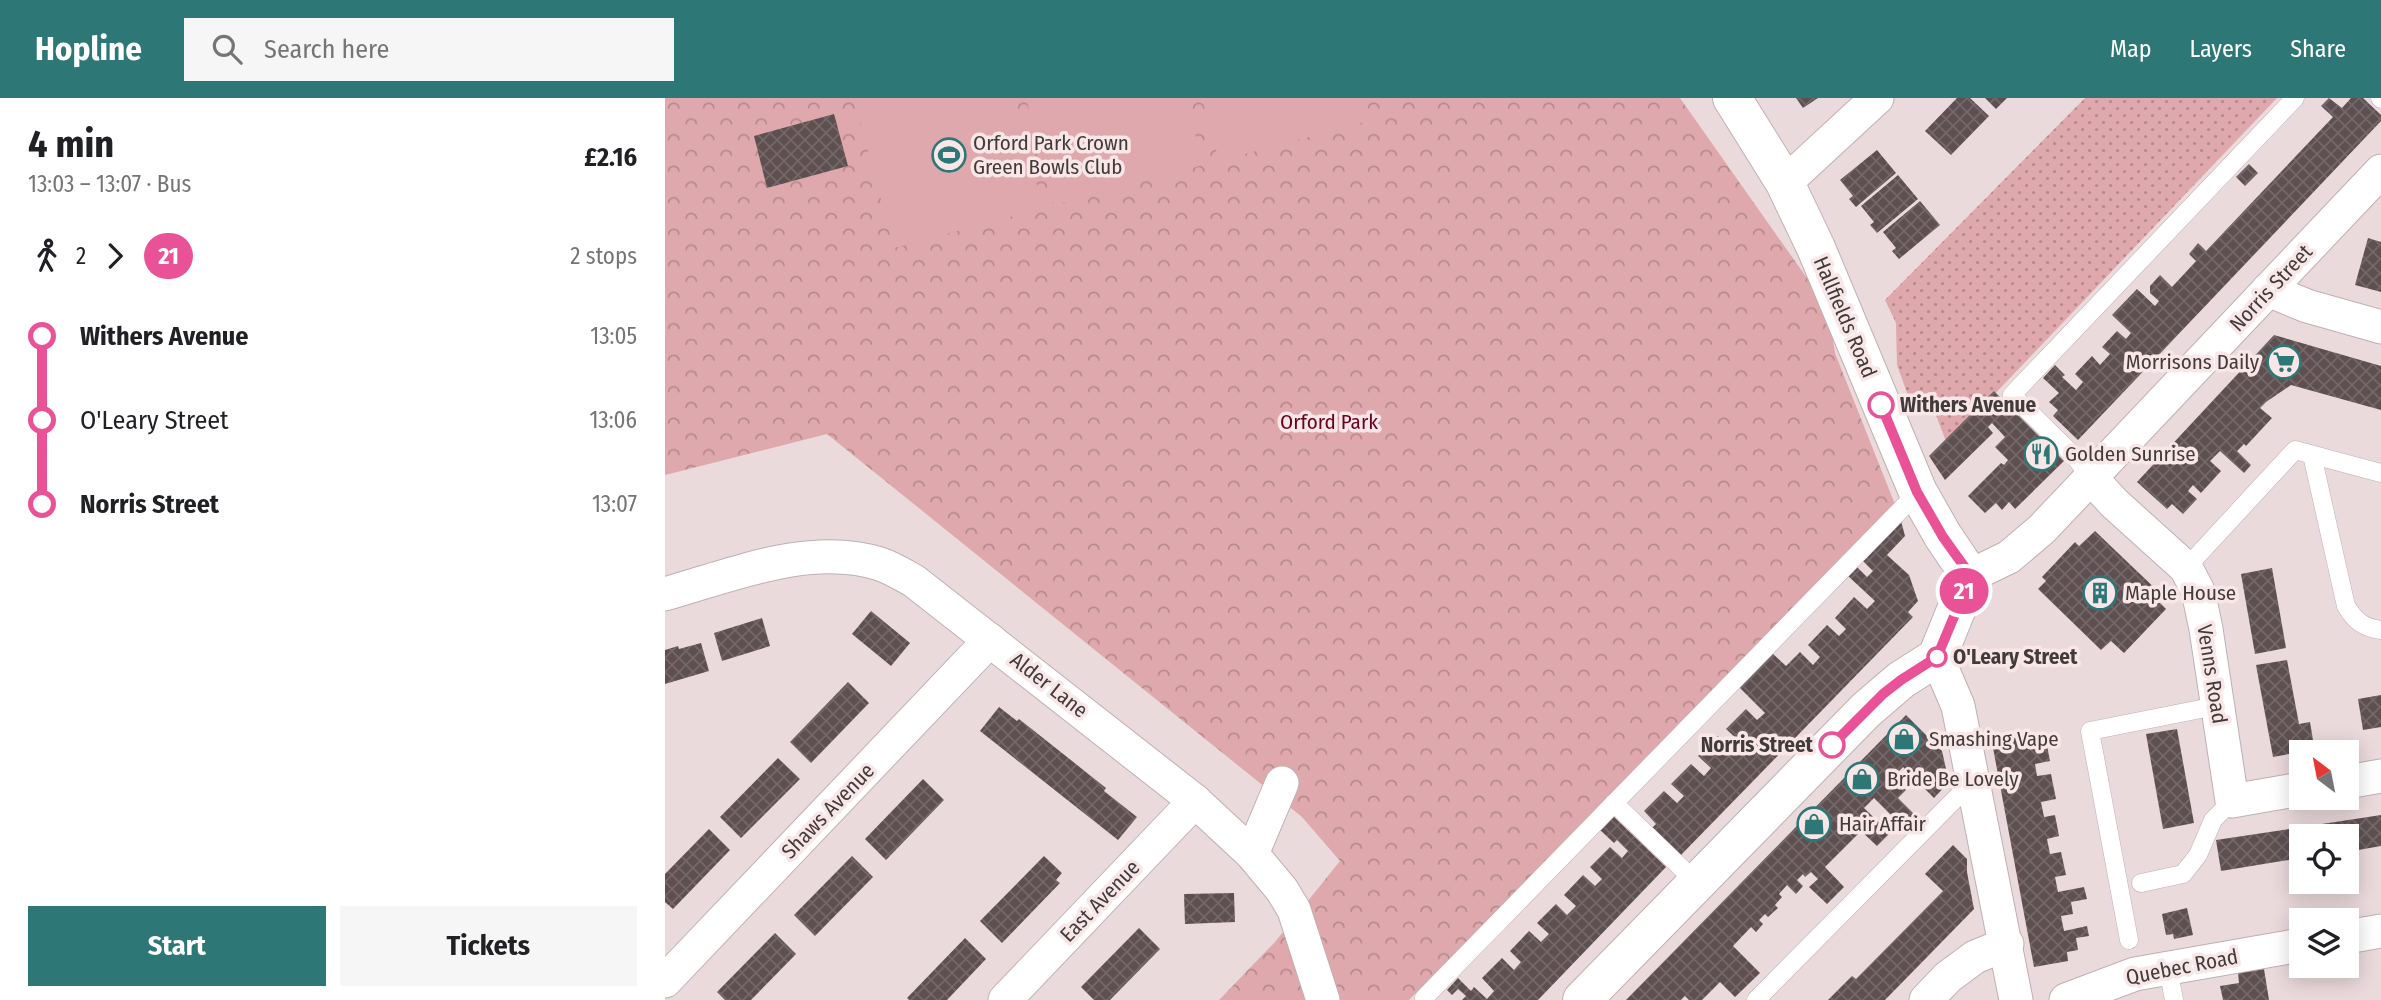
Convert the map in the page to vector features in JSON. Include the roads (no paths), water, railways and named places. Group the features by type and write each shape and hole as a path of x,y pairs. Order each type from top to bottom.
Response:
{"street":[{"name":"Hallfields Road","path":"1732,98 1785,183 1817,248 1917,492 1943,537 1971,576"},
{"path":"1785,183 1877,98"},
{"name":"Norris Street","path":"1971,576 2010,557 2042,529 2381,170"},
{"path":"2268,290 2307,306 2381,327"},
{"name":"Venns Road","path":"2091,478 2114,503 2186,568 2198,591 2232,801"},
{"name":"Alder Lane","path":"665,594 799,559 842,557 882,564 898,573 933,595 1195,801 1252,854 1282,890 1294,910 1323,1000"},
{"path":"1582,1000 1883,694 1937,657 1971,576"},
{"name":"Shaws Avenue","path":"665,981 990,639"},
{"path":"1937,657 1958,706 2017,1000"},
{"path":"2359,780 2381,776"},
{"path":"1252,854 1282,783"},
{"path":"2232,801 2289,791"},
{"name":"East Avenue","path":"1005,1000 1195,801"},
{"path":"2359,935 2381,932"},
{"path":"1926,1000 1948,977 1975,957 2007,944"},
{"name":"Quebec Road","path":"2066,1000 2092,988 2136,974 2171,984 2289,949"}],"lane":[{"path":"2091,478 2075,457 2012,395 2295,98"},
{"path":"2186,568 2295,450 2381,473"},
{"path":"2312,455 2346,606 2354,618 2367,628 2381,630"},
{"path":"1426,1000 1425,998 1917,492"},
{"path":"2129,940 2089,731 2217,706"},
{"path":"1756,1000 1974,780"},
{"path":"2141,883 2183,874 2198,855 2213,820 2232,801"},
{"path":"1615,803 1697,883"}],"place":[{"name":"Orford Park Crown Green Bowls Club","path":"949,155"},
{"name":"Morrisons Daily","path":"2284,362"},
{"name":"Withers Avenue","path":"1881,405"},
{"name":"Golden Sunrise","path":"2041,454"},
{"name":"Maple House","path":"2100,593"},
{"name":"O'Leary Street","path":"1937,657"},
{"name":"Smashing Vape","path":"1904,739"},
{"name":"Norris Street","path":"1832,745"},
{"name":"Bride Be Lovely","path":"1862,779"},
{"name":"Hair Affair","path":"1814,824"}],"park label":[{"name":"Orford Park","path":"1329,422"}]}
